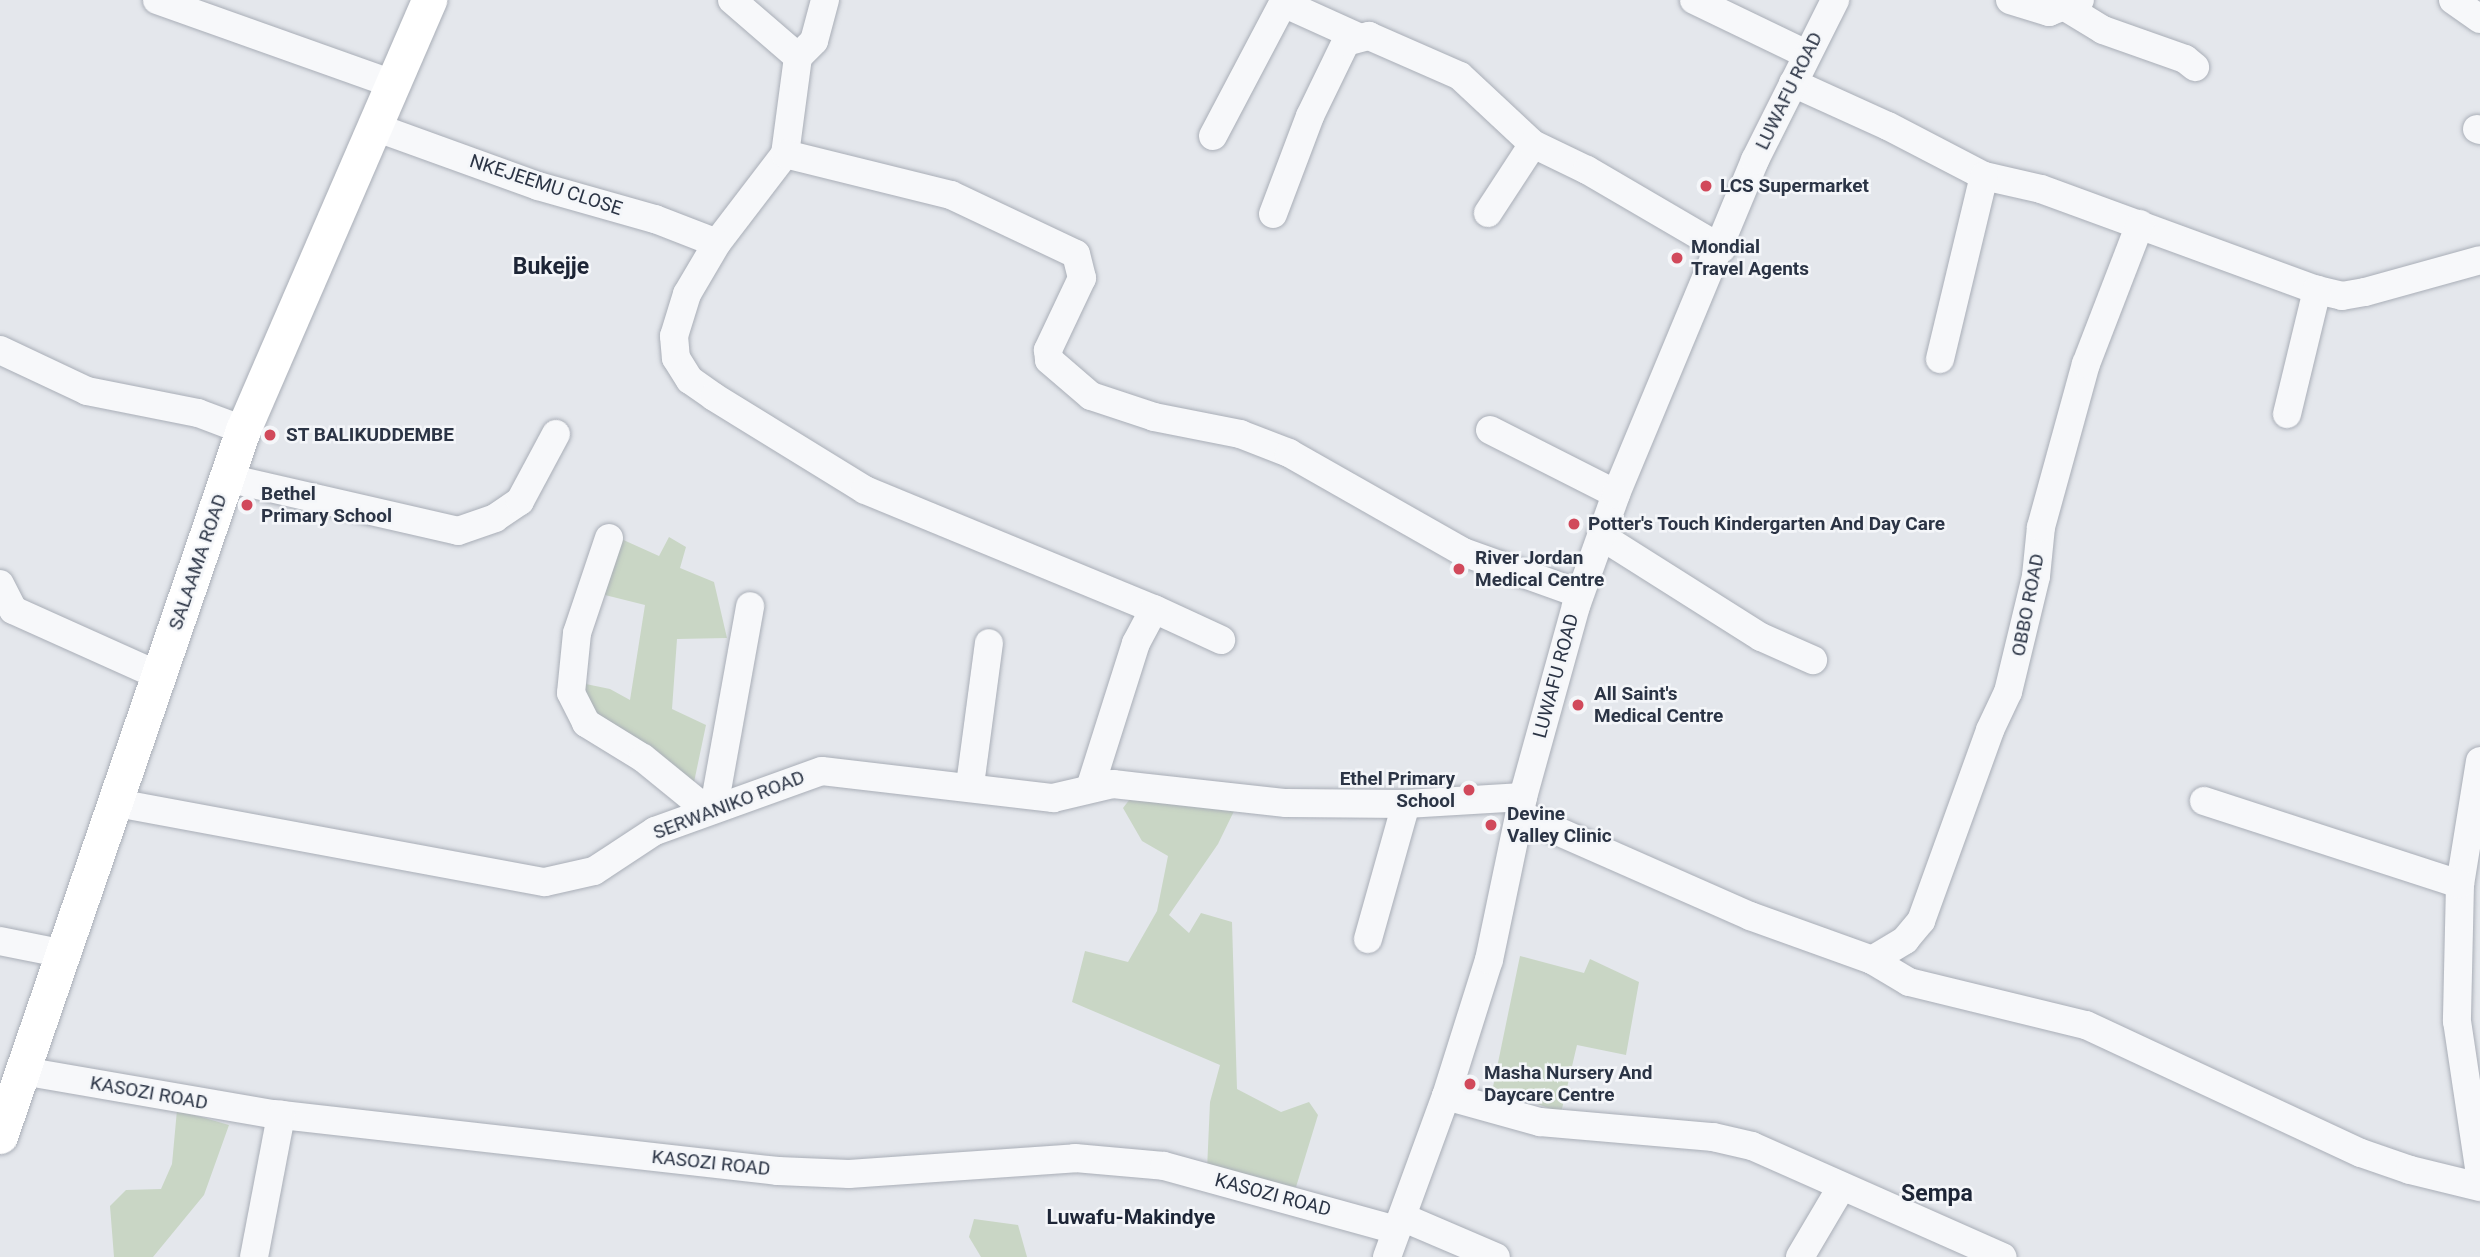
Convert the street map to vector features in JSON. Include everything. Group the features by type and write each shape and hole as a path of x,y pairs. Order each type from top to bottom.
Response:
{"main road":[{"name":"SALAAMA ROAD","path":"0,1136 117,803 243,430 429,0"}],"street":[{"path":"157,0 394,84"},
{"path":"732,0 798,57"},
{"path":"825,0 814,41 798,57 785,154 717,243 678,315 676,358 690,380 865,490 1154,609 1221,640"},
{"path":"1694,0 1806,54"},
{"name":"LUWAFU ROAD","path":"1387,1257 1446,1096 1489,960 1522,806 1580,594 1616,494 1722,249 1755,160 1835,0"},
{"path":"2010,0 2049,12 2073,4 2103,30 2185,58 2195,67"},
{"path":"2453,0 2480,19"},
{"path":"1213,136 1283,4 1356,36 1381,39 1460,76 1533,144 1587,170 1722,249"},
{"path":"1273,214 1310,116 1346,42 1356,36"},
{"path":"1793,83 1888,126 1984,176 2041,189 2140,224 2253,270 2316,290 2342,296 2365,292 2480,260"},
{"name":"NKEJEEMU CLOSE","path":"375,127 538,186 655,219 717,243"},
{"path":"1489,213 1533,144"},
{"path":"785,154 951,195 1076,254 1082,278 1048,350 1049,360 1091,396 1154,417 1240,434 1289,453 1463,552 1580,594"},
{"path":"1940,359 1984,176"},
{"name":"OBBO ROAD","path":"1872,960 1905,940 1922,921 2008,692 2036,576 2041,527 2086,364 2140,224"},
{"path":"2287,414 2316,290"},
{"path":"0,350 87,391 198,413 243,430"},
{"path":"1490,430 1616,494"},
{"path":"227,478 458,531 495,518 520,501 556,433"},
{"path":"1601,536 1761,637 1813,660"},
{"path":"609,538 578,632 571,693 586,723 643,758 710,808 750,606"},
{"path":"0,584 13,610 160,676"},
{"path":"1090,788 1136,643 1154,609"},
{"path":"970,785 989,643"},
{"path":"2480,761 2460,884 2457,1021 2480,1174"},
{"name":"SERWANIKO ROAD","path":"117,803 545,882 594,871 655,831 710,808 822,771 970,785 1054,798 1114,784 1286,803 1522,806"},
{"path":"2204,801 2460,884"},
{"path":"1368,939 1406,804"},
{"path":"1522,806 1749,916 1872,960 1909,982 1948,994 2086,1025 2361,1153 2410,1170 2480,1187"},
{"path":"0,941 65,954"},
{"name":"KASOZI ROAD","path":"23,1071 281,1115 790,1171 944,1170 1074,1158 1139,1164 1399,1223 1496,1257"},
{"path":"1446,1096 1540,1122 1713,1136 1773,1153 2003,1257"},
{"path":"254,1257 281,1115"},
{"path":"1800,1257 1842,1186"}],"green space":[{"path":"669,537 686,547 680,568 714,582 727,638 677,639 672,709 706,725 693,787 589,721 581,683 610,689 630,700 645,605 597,593 619,538 659,556"},
{"path":"1133,795 1236,807 1218,844 1169,915 1189,933 1201,913 1232,922 1237,1089 1281,1112 1309,1102 1318,1115 1296,1187 1207,1170 1210,1102 1220,1065 1072,1002 1085,951 1128,962 1157,911 1168,856 1142,841 1123,808"},
{"path":"1520,956 1584,973 1590,959 1639,982 1626,1055 1577,1045 1561,1113 1493,1087"},
{"path":"177,1110 229,1125 204,1195 153,1257 114,1257 110,1206 126,1190 161,1189 172,1164"},
{"path":"974,1219 1018,1225 1027,1257 981,1257 969,1237"}],"place":[{"name":"LCS Supermarket","path":"1706,186"},
{"name":"Mondial Travel Agents","path":"1677,258"},
{"name":"ST BALIKUDDEMBE","path":"270,435"},
{"name":"Bethel Primary School","path":"247,505"},
{"name":"Potter's Touch Kindergarten And Day Care","path":"1574,524"},
{"name":"River Jordan Medical Centre","path":"1459,569"},
{"name":"All Saint's Medical Centre","path":"1578,705"},
{"name":"Ethel Primary School","path":"1469,790"},
{"name":"Devine Valley Clinic","path":"1491,825"},
{"name":"Masha Nursery And Daycare Centre","path":"1470,1084"}],"district":[{"name":"Bukejje","path":"551,267"},
{"name":"Sempa","path":"1937,1194"},
{"name":"Luwafu-Makindye","path":"1131,1217"}]}
